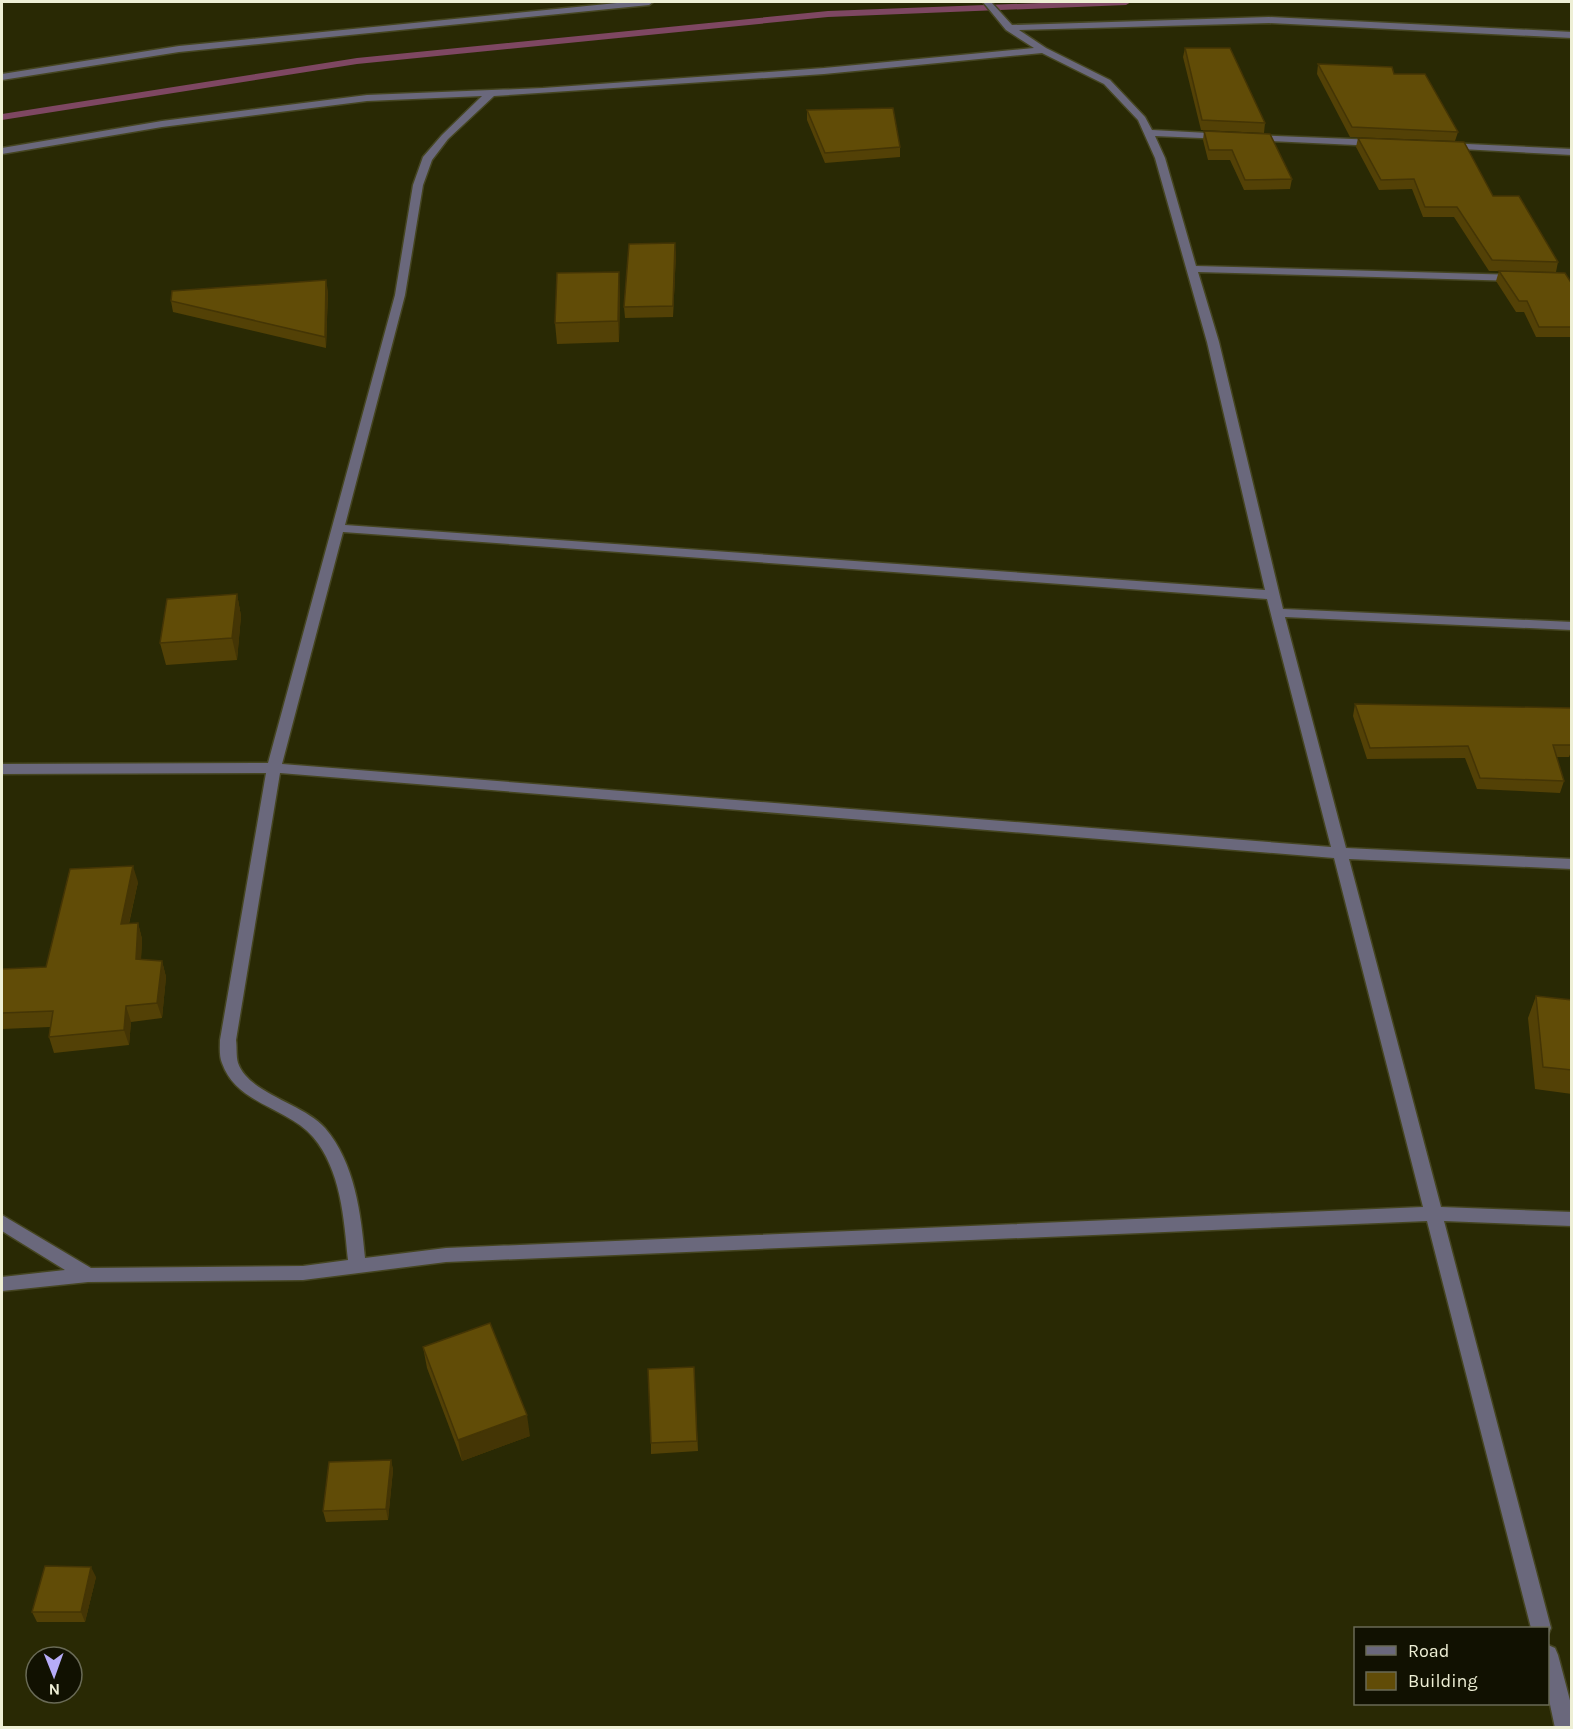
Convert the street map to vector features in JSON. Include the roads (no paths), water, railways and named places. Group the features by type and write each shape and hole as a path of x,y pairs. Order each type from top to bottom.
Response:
{"street":[{"path":"2,77 179,49 649,2"},
{"path":"987,2 1009,28 1043,50 1107,82 1142,118 1160,158 1213,342 1273,595 1540,1627"},
{"path":"1009,28 1269,20 1572,35"},
{"path":"2,151 289,106 367,98 490,94 824,71 1043,50"},
{"path":"357,1266 351,1204 339,1165 319,1132 292,1111 255,1091 241,1079 230,1062 228,1040 274,768 336,528 400,295 418,185 427,159 444,137 490,94"},
{"path":"1149,133 1231,137"},
{"path":"1243,137 1384,143"},
{"path":"1431,146 1572,152"},
{"path":"1192,269 1527,278"},
{"path":"336,528 1273,595"},
{"path":"1279,613 1572,626"},
{"path":"2,769 274,768 1340,853 1572,864"},
{"path":"2,1284 88,1275 303,1273 446,1255 1434,1214 1572,1218"},
{"path":"2,1221 88,1275"},
{"path":"1549,1658 1567,1717"}],"waterway":[{"path":"2,117 357,61 828,14 1126,2"}]}
